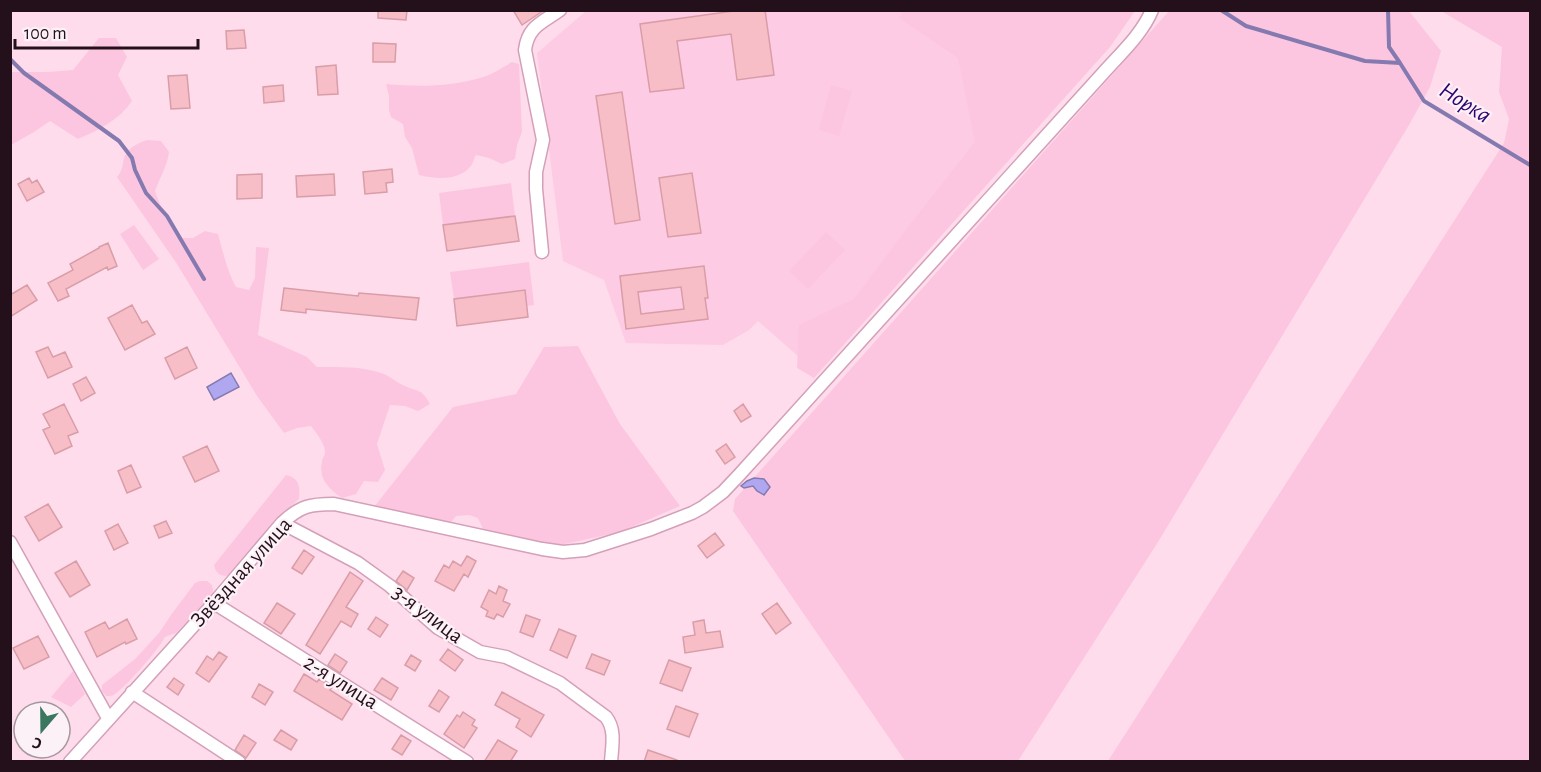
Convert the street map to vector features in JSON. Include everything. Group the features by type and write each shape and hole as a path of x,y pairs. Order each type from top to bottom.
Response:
{"street":[{"path":"543,252 536,172 543,140 525,50 527,37 534,28 560,10"},
{"name":"Звёздная улица","path":"70,762 214,603 282,523 292,513 305,506 334,504 563,552 585,550 651,529 703,507 723,492 740,474 1097,80 1137,35 1149,19 1152,10"},
{"name":"3-я улица","path":"282,523 358,563 390,586 438,628 480,652 506,657 560,683 612,724 611,762"},
{"path":"10,542 108,718"},
{"name":"2-я улица","path":"214,603 467,762"},
{"path":"132,692 239,762"}],"shaded area":[{"path":"904,10 1135,11 1110,47 814,378 797,368 799,325 854,299 975,142 958,58 899,18"},
{"path":"586,11 971,11 1009,148 816,372 758,321 749,330 723,345 626,343 604,280 563,261 537,53"},
{"path":"1169,11 1409,11 1441,51 1430,87 1409,125 1158,542 1018,761 905,761 733,511 735,499"},
{"path":"1441,11 1530,11 1530,761 1108,761 1504,143 1509,119 1499,92 1502,47"},
{"path":"99,38 116,38 127,57 118,75 132,101 127,108 108,124 78,139 50,121 11,145 11,72 73,70"},
{"path":"512,62 519,64 522,132 515,159 502,164 476,155 470,167 459,175 439,178 419,175 412,148 405,137 403,124 391,117 386,84 422,86 459,83 487,76"},
{"path":"831,85 852,91 839,136 819,130"},
{"path":"147,140 161,141 169,152 155,191 171,227 179,238 193,238 205,231 218,234 236,287 249,290 255,278 256,247 269,248 258,335 307,357 317,367 351,367 376,371 420,392 427,399 430,404 418,411 405,406 390,405 377,444 385,470 378,482 364,481 356,494 342,498 329,487 323,478 321,468 325,449 311,426 284,433 257,396 177,264 117,177 128,151"},
{"path":"511,183 515,216 443,225 439,193"},
{"path":"134,225 159,259 143,270 120,234"},
{"path":"826,232 845,250 808,289 789,271"},
{"path":"529,262 534,305 527,306 524,290 454,299 450,272"},
{"path":"578,346 620,424 680,506 620,532 556,546 483,529 478,518 469,515 456,516 451,522 374,507 453,407 516,394 544,347"},
{"path":"231,373 239,387 214,400 207,387"},
{"path":"286,475 297,481 299,499 282,514 235,570 228,576 218,574 214,565"},
{"path":"754,478 764,479 770,487 764,495 753,486 744,488 741,486"},
{"path":"207,581 212,585 212,596 176,633 165,637 135,676 113,695 106,696 102,691 102,685 135,659 159,633 195,583"},
{"path":"73,671 85,694 72,706 72,700 57,700 51,697"}],"building":[{"path":"378,10 407,10 406,20 378,18"},
{"path":"513,10 544,10 522,25"},
{"path":"741,10 765,10 774,75 737,80 731,34 677,41 684,88 650,92 640,24"},
{"path":"244,30 246,48 227,49 226,31"},
{"path":"373,43 396,44 395,62 373,62"},
{"path":"336,65 338,94 318,95 316,67"},
{"path":"187,75 190,108 171,109 168,76"},
{"path":"283,85 284,101 264,103 263,87"},
{"path":"622,92 640,220 615,224 596,96"},
{"path":"392,169 393,182 386,183 387,192 365,194 363,172"},
{"path":"692,173 701,233 668,237 659,178"},
{"path":"262,174 262,198 237,199 237,175"},
{"path":"334,174 335,195 297,197 296,176"},
{"path":"29,178 32,183 37,180 44,192 27,201 18,184"},
{"path":"515,216 519,241 447,251 443,225"},
{"path":"108,243 117,266 108,270 107,267 66,289 69,296 58,301 48,283 73,270 70,264"},
{"path":"704,266 708,319 626,329 620,276","holes":["681,287 684,309 641,314 638,292"]},
{"path":"27,285 37,300 10,317 10,295"},
{"path":"284,288 358,296 359,293 419,298 416,320 306,309 306,313 281,310"},
{"path":"525,290 528,317 457,326 454,299"},
{"path":"132,305 142,323 147,321 155,334 125,350 108,318"},
{"path":"48,347 53,357 65,352 72,367 48,378 36,352"},
{"path":"187,347 197,368 175,379 165,358"},
{"path":"86,377 95,393 81,401 73,384"},
{"path":"64,404 78,432 68,436 72,446 55,454 43,430 50,427 43,414"},
{"path":"743,404 751,416 741,422 734,411"},
{"path":"726,444 735,457 725,464 716,451"},
{"path":"207,446 219,471 195,482 183,457"},
{"path":"131,465 141,487 127,493 118,471"},
{"path":"48,504 62,527 39,541 25,517"},
{"path":"166,521 172,533 159,538 154,526"},
{"path":"118,524 128,543 114,550 105,531"},
{"path":"715,533 724,545 707,558 698,546"},
{"path":"304,550 314,557 302,574 292,568"},
{"path":"467,556 476,561 468,577 464,574 454,591 435,581 444,565 449,568 453,561 461,566"},
{"path":"76,561 90,585 70,597 55,573"},
{"path":"403,571 414,578 407,590 396,581"},
{"path":"350,572 363,581 346,607 358,614 351,627 341,621 320,654 306,645"},
{"path":"499,586 507,590 503,601 510,604 503,617 497,614 494,619 486,616 488,611 481,607 489,590 496,594"},
{"path":"277,603 295,614 281,634 264,623"},
{"path":"777,603 791,623 776,634 762,614"},
{"path":"526,615 540,620 533,637 520,632"},
{"path":"376,617 388,625 380,637 368,629"},
{"path":"127,619 137,639 126,644 125,642 97,657 85,632 105,622 109,629"},
{"path":"704,620 706,633 720,631 723,647 685,653 683,637 695,635 693,622"},
{"path":"559,629 576,636 567,658 550,650"},
{"path":"38,636 49,657 24,669 13,648"},
{"path":"448,649 463,660 455,671 440,660"},
{"path":"219,652 227,657 209,682 196,673 207,656 213,660"},
{"path":"335,654 347,662 340,673 328,665"},
{"path":"592,654 610,661 604,675 586,668"},
{"path":"411,655 421,661 415,671 405,665"},
{"path":"669,660 691,668 682,691 660,683"},
{"path":"304,674 332,687 330,690 352,704 342,720 294,691"},
{"path":"174,678 184,685 178,695 167,687"},
{"path":"382,678 398,688 391,700 374,690"},
{"path":"259,684 273,692 265,705 252,697"},
{"path":"439,690 449,697 439,712 429,706"},
{"path":"502,692 544,715 531,737 516,727 520,719 495,705"},
{"path":"676,706 698,714 689,737 667,729"},
{"path":"463,712 475,720 472,725 477,728 464,748 444,734 457,715 460,717"},
{"path":"281,730 297,740 291,750 274,740"},
{"path":"244,735 256,743 246,758 235,750"},
{"path":"401,735 411,741 402,755 392,749"},
{"path":"498,740 517,751 510,762 484,762"},
{"path":"648,750 677,760 677,762 644,762"}],"waterway":[{"name":"Норка","path":"1221,10 1246,26 1365,61 1400,63 1424,101 1530,165"},
{"path":"1388,10 1389,47 1400,63"},
{"path":"10,59 24,73 119,141 132,158 146,193 167,216 204,279"}]}
